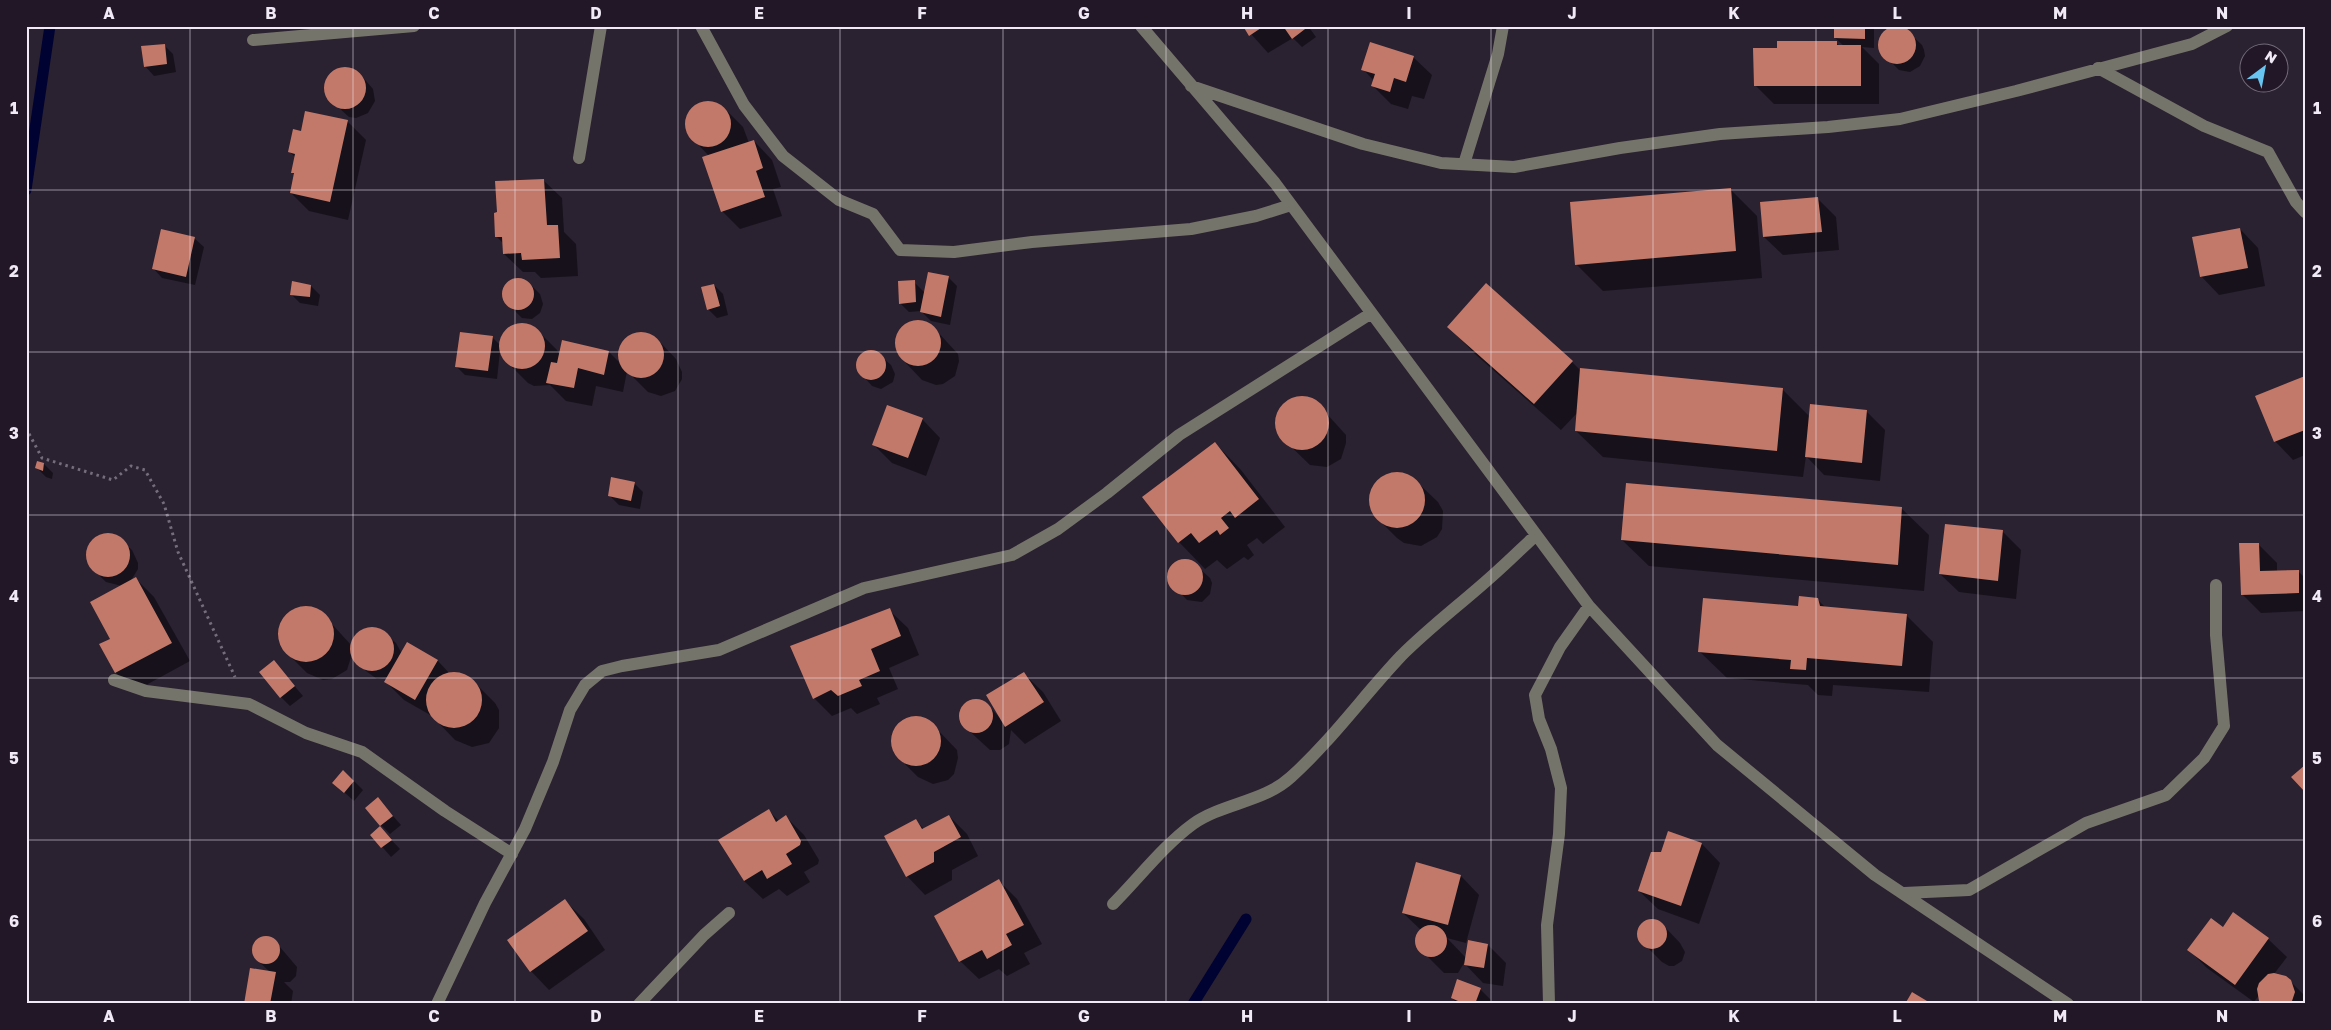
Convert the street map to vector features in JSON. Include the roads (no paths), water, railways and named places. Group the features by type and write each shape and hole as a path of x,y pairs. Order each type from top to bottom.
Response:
{"street":[{"path":"252,40 414,26"},
{"path":"579,158 600,26"},
{"path":"701,26 744,105 783,156 839,200 873,214 900,250 954,252 1032,242 1191,229 1256,216 1291,205"},
{"path":"1141,26 1275,183 1370,314 1456,424 1589,606 1717,745 1875,875 2068,1004"},
{"path":"1464,164 1498,54 1503,26"},
{"path":"1191,86 1363,144 1441,163 1514,167 1620,148 1720,134 1828,127 1900,119 2016,91 2192,44 2227,26"},
{"path":"2098,68 2204,126 2268,152 2296,202 2305,212"},
{"path":"438,1004 485,903 525,829 553,762 570,710 585,685 602,671 719,650 864,588 1012,555 1058,529 1180,435 1370,314"},
{"path":"1113,904 1167,847 1194,824 1222,810 1260,797 1290,778 1340,726 1401,657 1442,617 1493,576 1536,535"},
{"path":"1904,893 1969,890 2086,823 2166,794 2204,758 2224,726 2216,635 2216,585"},
{"path":"1549,1004 1548,925 1561,788 1551,749 1539,719 1535,695 1560,647 1589,606"},
{"path":"114,680 146,691 248,704 306,733 362,752 445,811 512,854"},
{"path":"639,1004 704,935 729,913"}],"waterway":[{"path":"26,190 50,26"},
{"path":"1193,1004 1246,919"}]}
